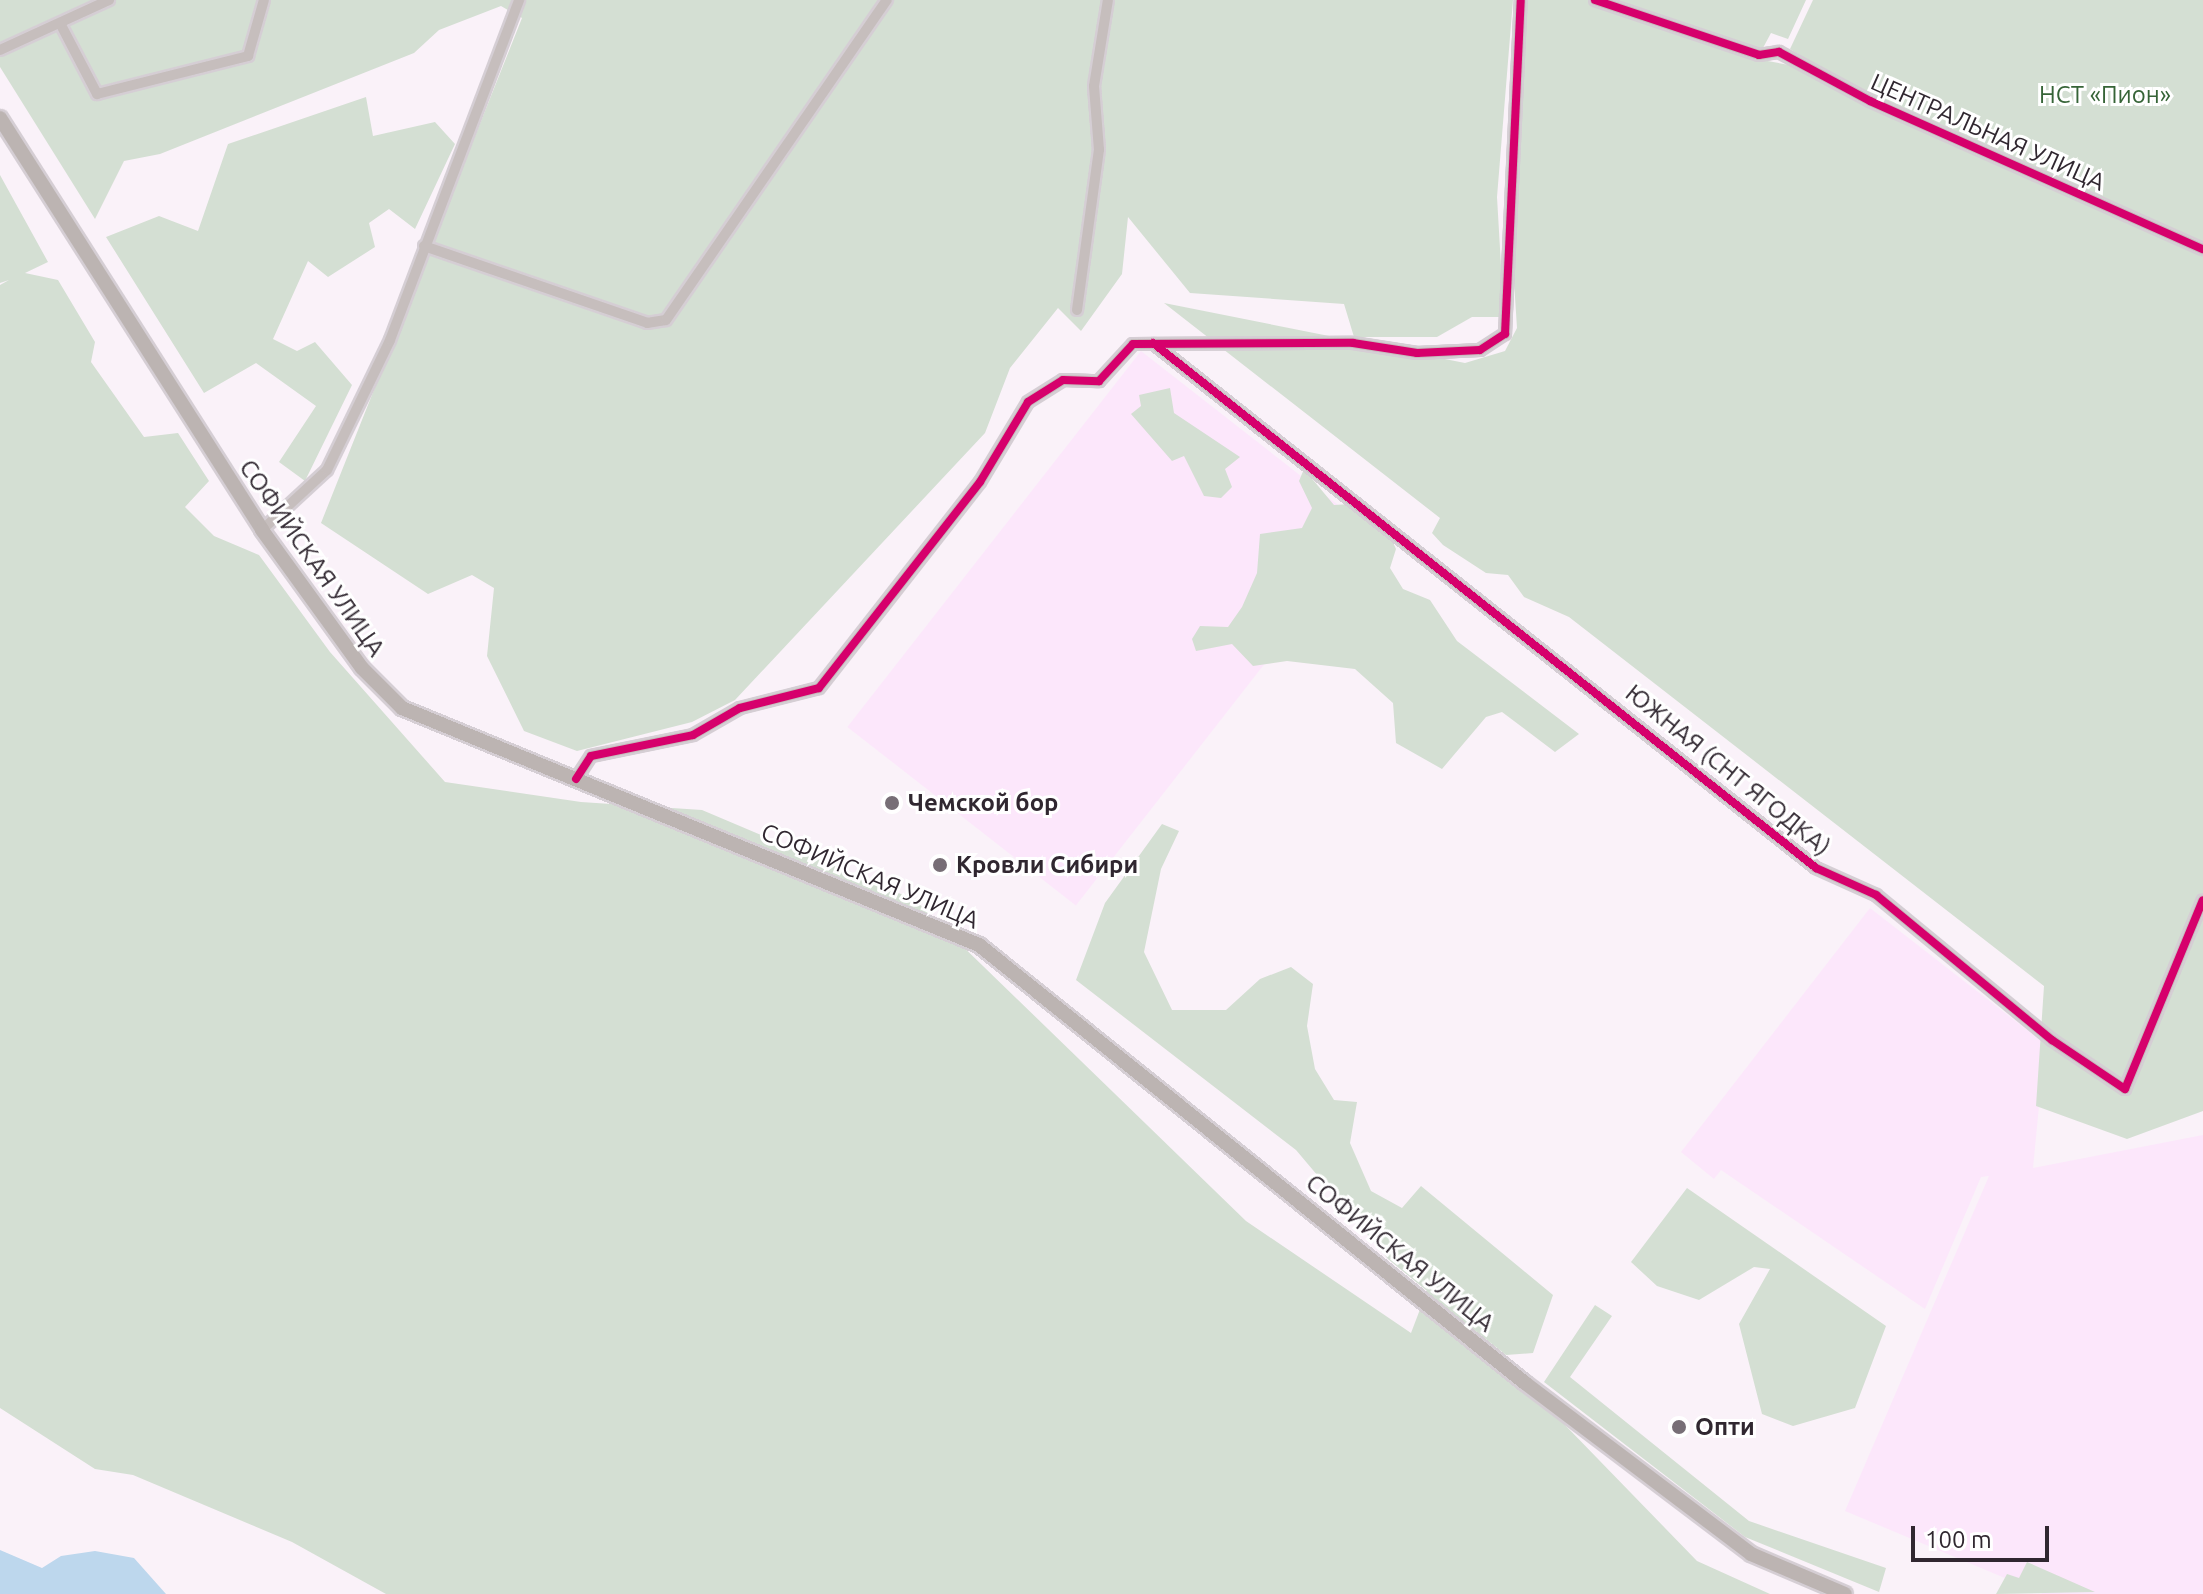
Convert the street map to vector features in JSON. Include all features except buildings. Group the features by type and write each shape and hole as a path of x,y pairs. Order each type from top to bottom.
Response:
{"main road":[{"name":"СОФИЙСКАЯ УЛИЦА","path":"0,118 262,530 362,668 402,708 979,945 1525,1383 1751,1554 1845,1594"}],"street":[{"path":"0,50 61,25 109,0"},
{"path":"61,25 97,94 248,56 264,0"},
{"path":"262,530 327,470 390,340 519,0"},
{"path":"424,246 647,323 666,320 887,0"},
{"path":"1077,310 1099,150 1094,86 1108,0"},
{"path":"576,779 591,756 693,735 740,708 819,688 980,482 1028,402 1063,380 1099,381 1133,344 1353,343 1417,353 1480,350 1505,334 1521,0"},
{"name":"ЦЕНТРАЛЬНАЯ УЛИЦА","path":"1595,0 1759,55 1779,52 1870,101 2203,249"},
{"name":"ЮЖНАЯ (СНТ ЯГОДКА)","path":"1153,343 1816,868 1876,895 2052,1040 2125,1089 2203,900"}],"shaded area":[{"path":"1141,351 1370,530 1076,905 847,727"},
{"path":"1870,908 2045,1044 2033,1168 2203,1135 2203,1594 2043,1594 1845,1511 1989,1176 1981,1177 1925,1309 1721,1170 1714,1179 1681,1152"}],"green space":[{"path":"0,0 1513,0 1497,197 1504,317 1472,317 1437,337 1354,337 1344,304 1190,293 1128,217 1122,274 1081,331 1058,308 1010,368 985,433 735,700 692,722 577,751 524,731 487,656 494,588 472,575 428,594 321,523 522,18 501,6 439,30 414,53 160,154 124,161 95,219 0,67"},
{"path":"1527,0 1806,0 1788,39 1771,33 1757,59 1789,65 2203,254 2203,1111 2127,1139 2036,1106 2044,986 1569,617 1524,597 1508,575 1486,573 1443,545 1432,533 1440,518 1164,303 1465,363 1505,351 1517,328 1508,188"},
{"name":"НСТ «Пион»","path":"1813,0 2203,0 2203,243 1847,85 1790,49"},
{"path":"366,97 373,136 435,122 455,144 415,229 389,209 369,223 375,247 328,277 308,261 273,339 297,351 315,342 352,385 305,481 279,462 316,406 256,363 204,393 106,237 159,216 198,231 228,144"},
{"path":"0,175 48,262 25,273 58,280 95,342 91,362 144,437 178,433 209,481 185,507 214,536 259,555 330,652 445,782 581,802 702,810 915,900 1246,1221 1411,1333 1427,1291 1388,1259 1296,1150 1076,980 1105,903 1162,824 1179,831 1161,869 1144,952 1172,1010 1226,1010 1260,979 1291,967 1313,984 1307,1026 1315,1069 1334,1100 1357,1102 1350,1143 1371,1191 1402,1208 1421,1186 1553,1295 1533,1353 1506,1355 1469,1326 1697,1561 1770,1594 386,1594 292,1542 133,1475 95,1469 0,1408 0,285 9,280 0,283"},
{"path":"1170,388 1174,413 1240,457 1225,469 1232,487 1221,498 1204,496 1184,456 1172,461 1131,414 1141,406 1139,395"},
{"path":"1304,469 1334,505 1351,504 1386,527 1396,549 1390,568 1403,589 1430,600 1457,641 1579,734 1555,752 1502,712 1486,717 1442,769 1396,743 1393,703 1355,669 1287,661 1253,666 1232,644 1196,651 1192,639 1200,626 1228,627 1242,607 1257,573 1260,534 1302,528 1312,508 1299,481"},
{"path":"1687,1188 1886,1326 1855,1408 1793,1426 1762,1414 1739,1324 1770,1269 1754,1267 1699,1300 1657,1286 1631,1262"},
{"path":"1595,1305 1612,1316 1570,1377 1749,1521 1886,1568 1879,1592 1745,1537 1544,1382"},
{"path":"2027,1562 2095,1592 1996,1594 2007,1574 2019,1578"}],"water":[{"path":"0,1550 42,1568 61,1556 95,1551 134,1558 166,1594 0,1594"}],"cycle path":[{"path":"576,779 591,756 693,735 740,708 819,688 980,482 1028,402 1063,380 1099,381 1133,344 1353,343 1417,353 1480,350 1505,334 1521,0"},
{"path":"1595,0 1759,55 1779,52 1870,101 2203,249"},
{"path":"1153,343 1816,868 1876,895 2052,1040 2125,1089 2203,900"}],"place":[{"name":"Чемской бор","path":"892,803"},
{"name":"Кровли Сибири","path":"940,865"},
{"name":"Опти","path":"1679,1427"}]}
